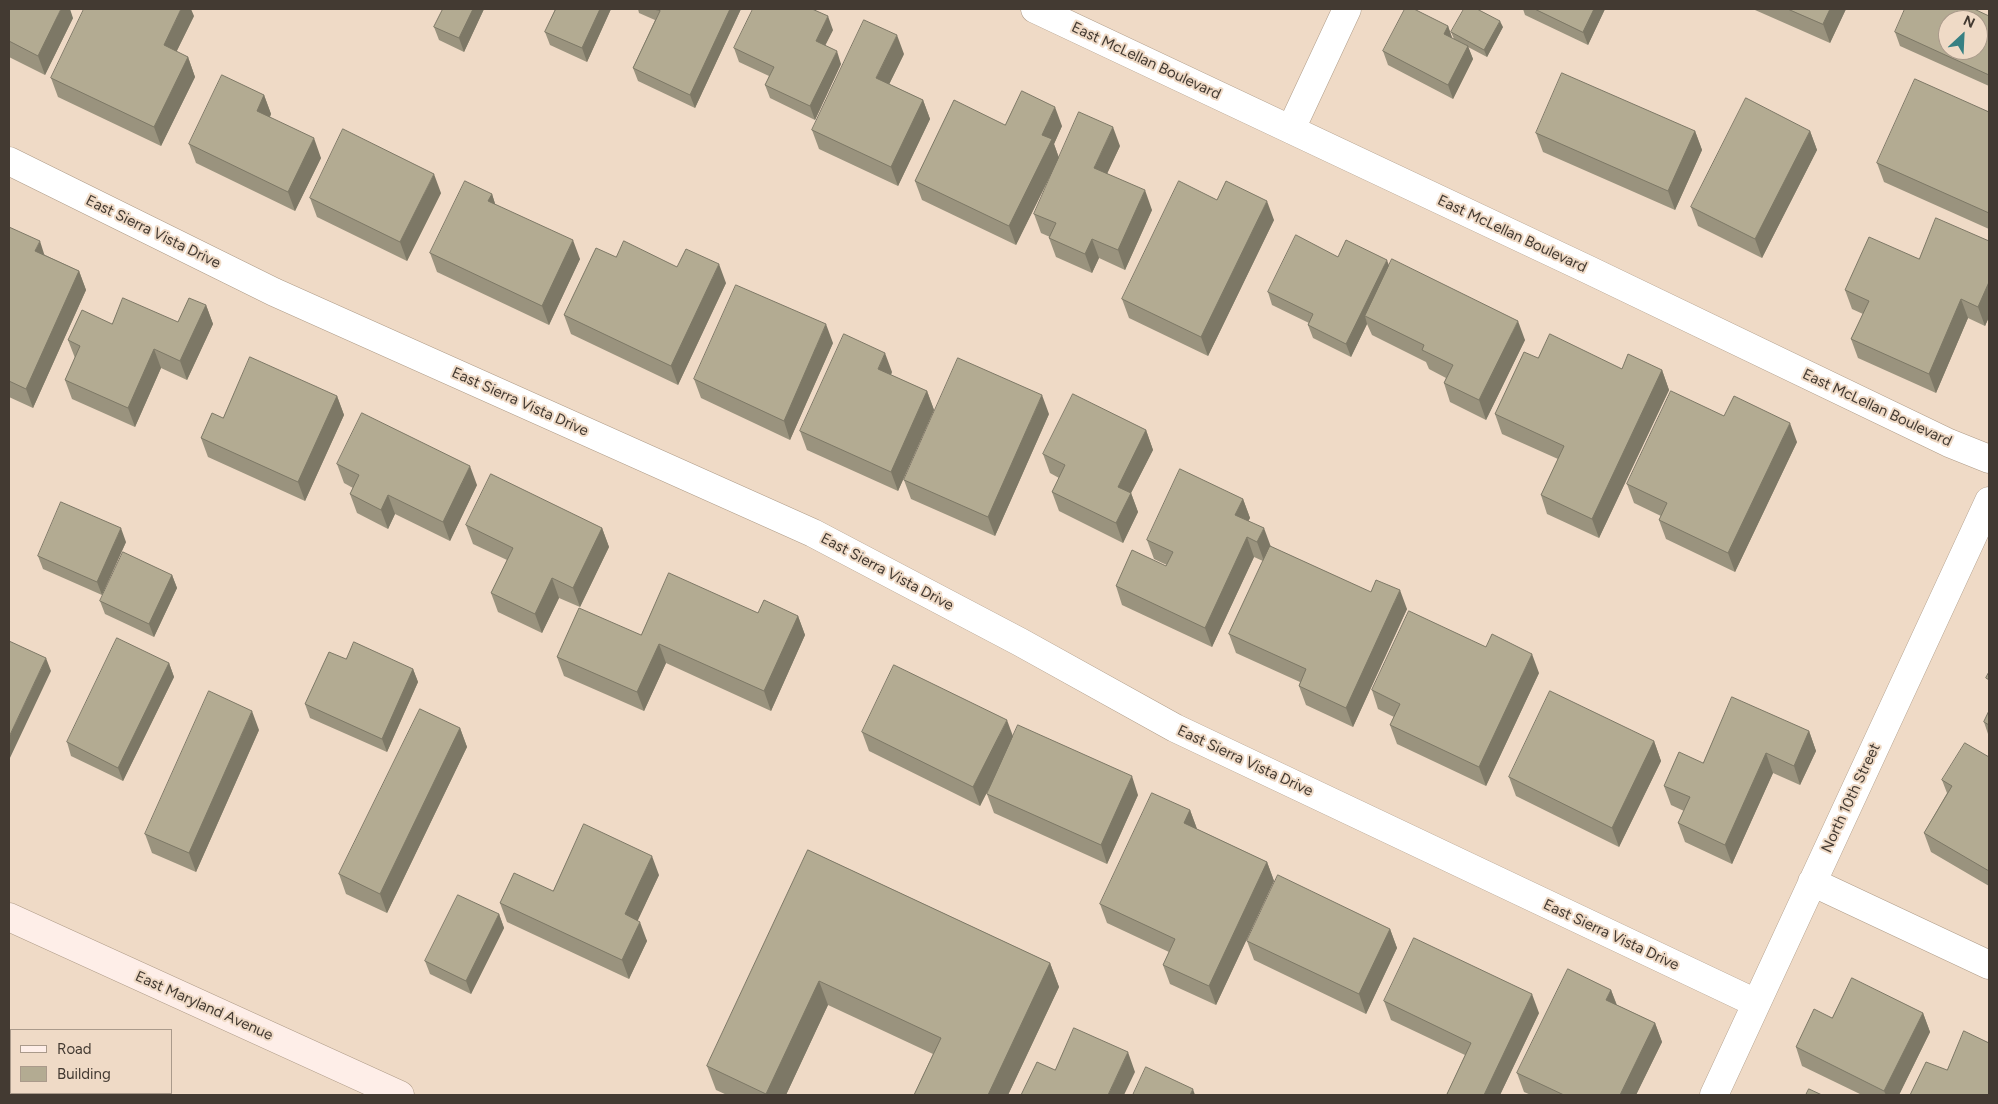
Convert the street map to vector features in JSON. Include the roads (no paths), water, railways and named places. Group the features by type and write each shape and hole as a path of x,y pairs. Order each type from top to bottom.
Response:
{"street":[{"name":"East McLellan Boulevard","path":"1035,9 1940,439 1989,459"},
{"path":"1291,129 1346,9"},
{"name":"East Sierra Vista Drive","path":"9,161 274,292 813,533 1020,642 1175,728 1756,1003"},
{"name":"North 10th Street","path":"1714,1095 1989,501"},
{"path":"1812,882 1989,965"},
{"name":"East Maryland Avenue","path":"9,917 400,1095"}]}
